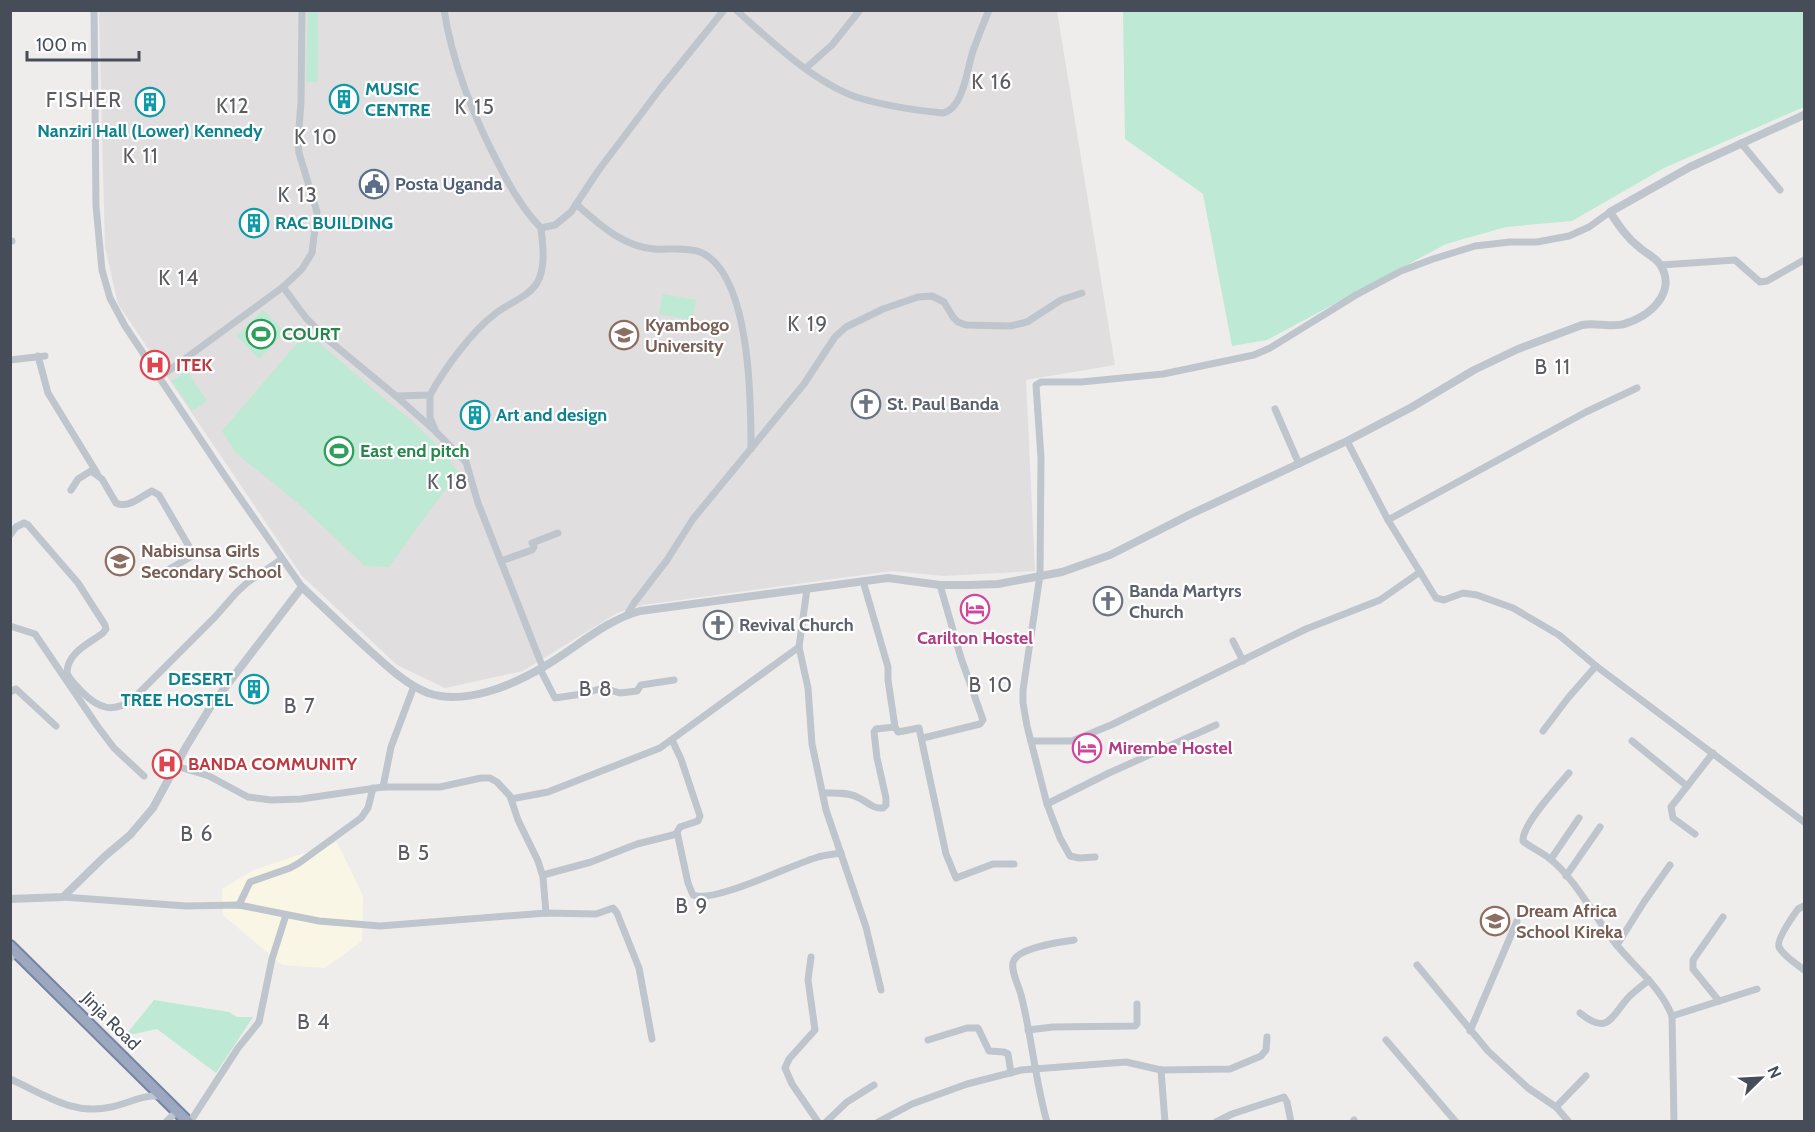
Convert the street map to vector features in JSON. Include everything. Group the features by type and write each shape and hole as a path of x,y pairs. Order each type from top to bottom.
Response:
{"highway":[{"name":"Jinja Road","path":"12,952 189,1122"}],"street":[{"path":"94,10 96,206 102,270 116,310 302,587 379,659 414,686 438,695 462,696 499,687 542,668 594,633 627,615 667,606 888,578 940,585 998,584 1062,572 1110,555 1189,515 1347,441 1412,407 1474,370 1518,349 1582,325 1619,325 1643,316 1661,300 1665,290 1664,274 1661,265 1627,237 1610,212"},
{"path":"160,377 283,287 309,260 312,253 317,212 298,141 301,102 302,10"},
{"path":"436,432 430,418 430,395 449,364 487,321 526,294 538,281 542,264 542,228 518,199 479,126 453,55 444,10"},
{"path":"542,228 555,225 563,220 660,89 724,10"},
{"path":"736,10 773,43 806,68 854,96 903,109 946,113 958,100 972,53 989,10"},
{"path":"806,68 832,45 860,10"},
{"path":"1095,857 1079,858 1068,854 1047,804 1024,714 1023,690 1040,575 1041,458 1035,388 1038,383 1122,379 1162,374 1205,367 1254,355 1270,348 1401,271 1475,246 1538,242 1569,236 1589,227 1610,212 1690,167 1804,115"},
{"path":"1741,143 1780,190"},
{"path":"576,204 623,241 645,248 697,251 721,271 735,297 743,326 751,449"},
{"path":"1661,265 1736,260 1760,282 1767,281 1804,260"},
{"path":"283,287 306,318 326,338 396,396 466,462 478,503 555,698 603,688 620,693 637,691 641,686 674,680"},
{"path":"627,615 693,519 804,384 835,337 846,327 901,303 918,297 932,296 944,302 958,322 966,325 1010,326 1027,322 1061,300 1082,292"},
{"path":"10,360 41,356 48,393 116,503 127,505 152,491 159,495 194,555 156,576"},
{"path":"1388,520 1586,412 1637,388"},
{"path":"396,396 430,395"},
{"path":"1275,409 1299,464"},
{"path":"1347,441 1388,520 1438,599 1444,600 1463,593 1469,594 1514,608 1559,635 1596,666 1804,822"},
{"path":"70,490 87,472 98,474"},
{"path":"10,535 20,525 24,523 28,525 78,583 105,625 103,633 77,651 69,660 67,673 97,705 105,707 118,708 134,698 237,592 282,559"},
{"path":"501,561 532,550 534,548 532,543 558,533"},
{"path":"1031,741 1063,742 1078,739 1306,629 1380,600 1420,572"},
{"path":"863,581 888,667 895,727 898,732 920,728 946,854 956,878 993,864 1014,864"},
{"path":"923,738 980,724 983,720 961,658 940,585"},
{"path":"63,897 141,823 162,793 211,706 302,587"},
{"path":"807,589 799,647 808,688 811,736 826,810 867,933 881,990"},
{"path":"10,626 35,634 114,748 144,776"},
{"path":"1233,641 1243,661"},
{"path":"511,799 548,792 660,748 799,647"},
{"path":"1543,731 1596,666"},
{"path":"382,787 391,747 414,686"},
{"path":"10,692 16,689 56,726"},
{"path":"1047,804 1109,773 1216,725"},
{"path":"823,794 836,792 854,795 874,807 885,807 886,798 877,761 874,732 876,729 895,727"},
{"path":"672,740 681,759 700,818 698,821 679,828 677,834 691,892 700,897 762,879 819,856 841,853"},
{"path":"1632,741 1687,786"},
{"path":"1695,834 1672,818 1670,811 1713,753"},
{"path":"176,766 209,776 248,796 261,799 291,800 382,787 450,786 486,777 497,782 511,799 518,820 535,853 543,875 546,913"},
{"path":"1569,773 1528,825 1522,837 1523,842 1551,859 1617,945 1666,1001 1672,1016 1674,1122"},
{"path":"239,905 250,882 291,868 361,818 368,808 373,788"},
{"path":"1551,859 1579,818"},
{"path":"1566,876 1600,827"},
{"path":"543,875 582,865 637,844 677,834"},
{"path":"1617,945 1670,865"},
{"path":"10,899 63,897 186,906 239,905 319,921 380,926 546,913 591,915 612,908 615,910 639,968 652,1039"},
{"path":"1804,906 1798,909 1778,942 1781,950 1804,970"},
{"path":"189,1122 238,1048 259,1022 272,959 286,915"},
{"path":"1719,1001 1696,974 1692,965 1693,960 1723,917"},
{"path":"1470,1031 1517,921"},
{"path":"1047,1121 1013,961 1019,955 1035,948 1074,940"},
{"path":"810,957 808,980 815,1030 789,1059 785,1068 792,1084 818,1122"},
{"path":"1417,965 1488,1051 1528,1088 1556,1107 1569,1122"},
{"path":"1580,1013 1592,1023 1603,1024 1614,1017 1629,996 1649,980"},
{"path":"1672,1016 1757,989"},
{"path":"1028,1030 1053,1027 1135,1026 1137,1024 1137,1004"},
{"path":"928,1040 967,1028 978,1028 989,1051 1008,1054 1011,1073"},
{"path":"878,1122 912,1104 967,1084 1036,1069 1126,1062 1161,1070 1230,1069 1261,1056 1266,1050 1267,1037"},
{"path":"1386,1040 1456,1122"},
{"path":"1161,1070 1165,1122"},
{"path":"1556,1107 1586,1076"},
{"path":"10,1078 63,1104 86,1111 110,1108 151,1095 163,1096"},
{"path":"826,1122 847,1102 874,1085"},
{"path":"1216,1122 1284,1098 1291,1122"},
{"path":"166,1122 177,1111"}],"shaded area":[{"name":"Kyambogo University","path":"99,10 1057,11 1115,365 1026,380 1035,571 944,576 892,571 643,605 617,613 523,671 445,688 397,665 302,576 118,304 105,247"},
{"path":"337,842 363,896 362,941 325,968 282,965 223,915 222,889 254,870"}],"green space":[{"path":"308,11 318,11 318,82 306,82"},
{"path":"1123,11 1804,11 1804,107 1664,168 1572,221 1506,227 1446,244 1267,340 1232,346 1203,194 1125,139"},
{"path":"663,294 696,300 692,320 659,314"},
{"name":"COURT","path":"263,310 285,332 259,359 237,336"},
{"name":"East end pitch","path":"309,334 412,421 442,450 458,472 389,567 365,566 299,504 236,453 222,431 299,341"},
{"path":"187,371 207,401 192,411 172,381"},
{"path":"154,1000 229,1012 237,1017 253,1017 216,1073 157,1029 125,1036"}],"place":[{"name":"MUSIC CENTRE","path":"344,99"},
{"name":"Nanziri Hall (Lower) Kennedy","path":"150,102"},
{"name":"Posta Uganda","path":"374,184"},
{"name":"RAC BUILDING","path":"254,223"},
{"name":"COURT","path":"261,334"},
{"name":"Kyambogo University","path":"624,335"},
{"name":"ITEK","path":"155,365"},
{"name":"St. Paul Banda","path":"866,404"},
{"name":"Art and design","path":"475,415"},
{"name":"East end pitch","path":"339,451"},
{"name":"Nabisunsa Girls Secondary School","path":"120,561"},
{"name":"Banda Martyrs Church","path":"1108,601"},
{"name":"Carilton Hostel","path":"975,609"},
{"name":"Revival Church","path":"718,625"},
{"name":"DESERT TREE HOSTEL","path":"254,689"},
{"name":"Mirembe Hostel","path":"1087,748"},
{"name":"BANDA COMMUNITY","path":"167,764"},
{"name":"Dream Africa School Kireka","path":"1495,921"}],"district":[{"name":"K 16","path":"992,82"},
{"name":"FISHER","path":"84,100"},
{"name":"K12","path":"233,106"},
{"name":"K 15","path":"475,107"},
{"name":"K 10","path":"316,137"},
{"name":"K 11","path":"141,156"},
{"name":"K 13","path":"298,195"},
{"name":"K 14","path":"179,278"},
{"name":"K 19","path":"808,324"},
{"name":"B 11","path":"1553,367"},
{"name":"K 18","path":"448,482"},
{"name":"B 10","path":"991,685"},
{"name":"B 8","path":"596,689"},
{"name":"B 7","path":"300,706"},
{"name":"B 6","path":"197,834"},
{"name":"B 5","path":"414,853"},
{"name":"B 9","path":"692,906"},
{"name":"B 4","path":"314,1022"}]}
